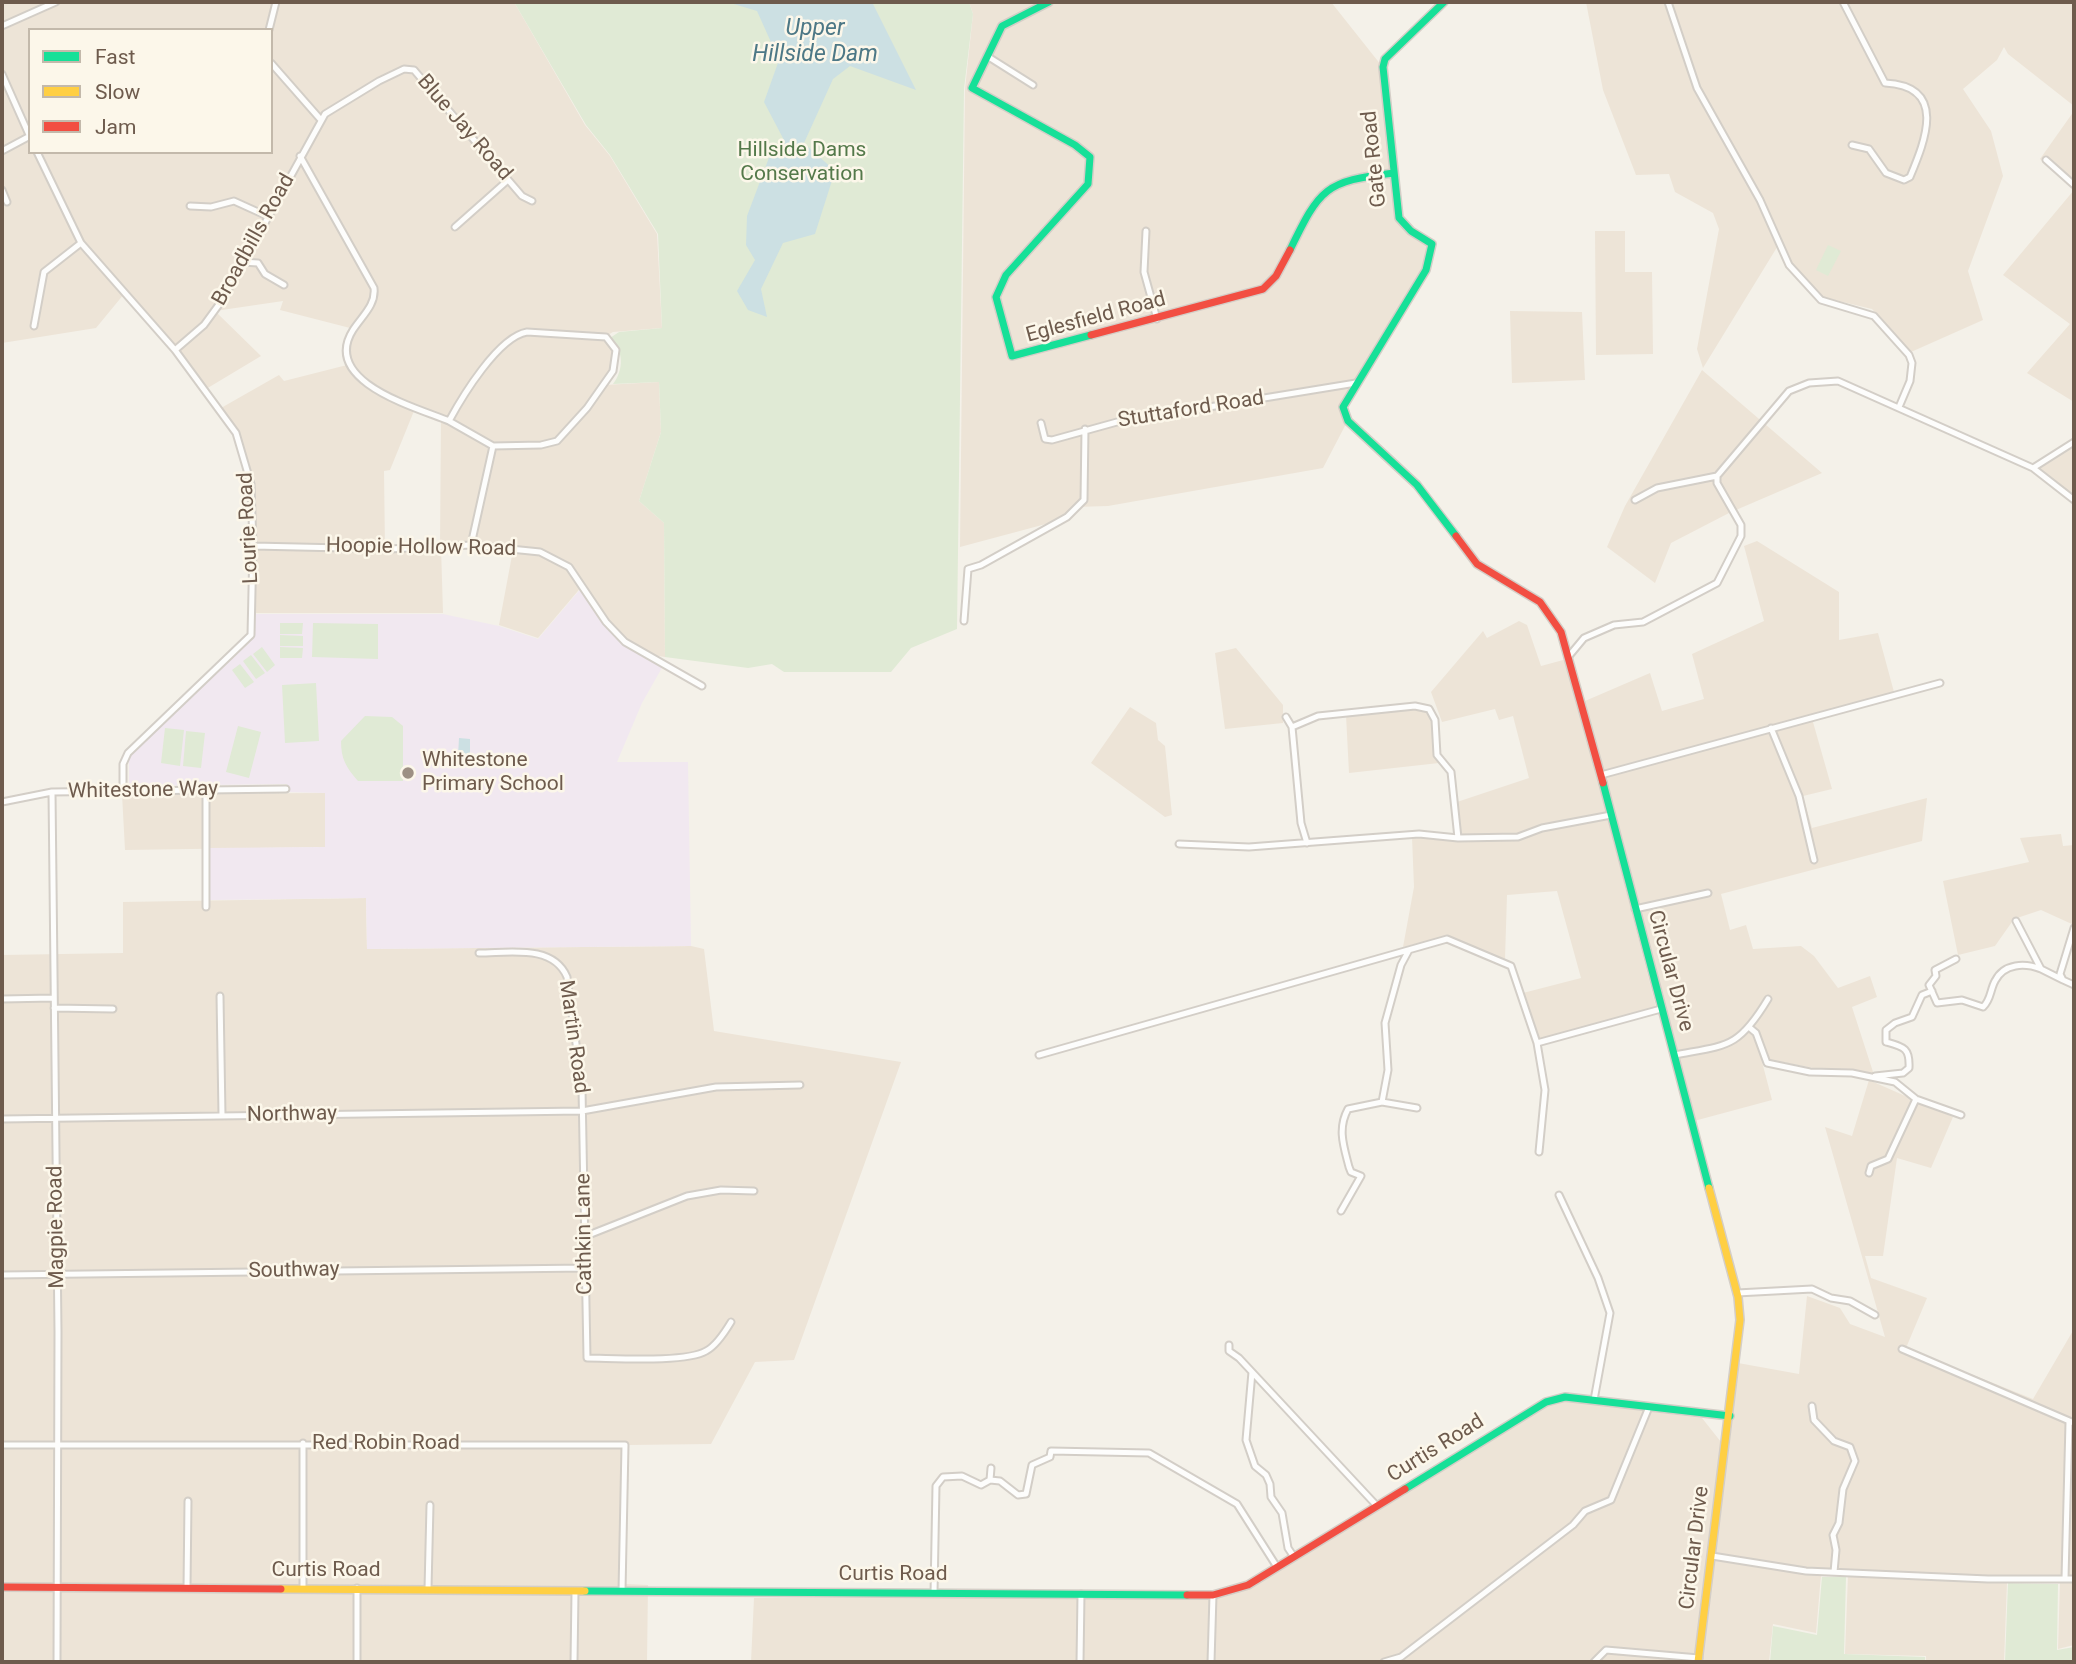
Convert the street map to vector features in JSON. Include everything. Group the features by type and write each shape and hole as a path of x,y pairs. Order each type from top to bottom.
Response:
{"street":[{"path":"2,26 56,2"},
{"path":"270,28 276,2"},
{"path":"1033,85 987,56 1002,26 1049,2"},
{"name":"Gate Road","path":"1356,383 1420,280 1433,250 1432,244 1411,231 1399,218 1383,67 1385,59 1444,2"},
{"path":"1668,2 1700,95 1749,178 1789,265 1821,300 1874,316 1909,355 1912,363 1910,381 1899,407"},
{"path":"1843,2 1885,83 1903,85 1913,91 1926,108 1929,127 1910,177 1905,180 1886,173 1869,149 1852,145"},
{"name":"Eglesfield Road","path":"987,56 972,89 1087,152 1090,177 1088,184 1006,275 997,290 1009,353 1017,357 1267,287 1275,278 1314,202 1325,190 1343,179 1394,173"},
{"path":"273,65 321,120"},
{"name":"Blue Jay Road","path":"300,156 330,110 404,69 411,69 522,196 532,201"},
{"path":"2,74 28,132"},
{"path":"2,150 28,137"},
{"name":"Lourie Road","path":"38,154 80,243 175,350 228,419 241,443 251,484 251,635 128,753 123,764 123,791"},
{"path":"300,156 374,288 373,301 351,333 348,349 351,364 358,376 376,392 449,421 493,446 541,445 560,438 613,371 616,350 606,337 527,332 514,336 469,386 449,421"},
{"name":"Broadbills Road","path":"175,350 212,316 300,156"},
{"path":"2046,160 2074,185"},
{"path":"454,227 508,180"},
{"path":"2,190 8,202"},
{"path":"190,206 211,207 234,201 267,216"},
{"path":"1146,231 1143,272 1157,319"},
{"path":"34,326 44,272 80,243"},
{"path":"242,262 258,263 265,274 284,285"},
{"path":"1635,500 1657,488 1717,476 1789,391 1800,385 1842,381 2033,468 2074,500"},
{"name":"Stuttaford Road","path":"1041,423 1045,439 1085,429 1356,383"},
{"name":"Circular Drive","path":"1356,383 1343,407 1348,421 1417,485 1477,564 1540,602 1561,632 1601,775 1737,1293 1740,1320 1713,1556 1698,1660"},
{"path":"964,621 968,569 981,565 1067,517 1084,500 1085,429"},
{"path":"2033,468 2074,442"},
{"path":"471,545 493,446"},
{"path":"1569,656 1584,638 1614,625 1643,622 1717,583 1741,536 1741,525 1717,483 1717,476"},
{"name":"Hoopie Hollow Road","path":"253,546 389,549 471,545 525,549 562,561 625,642 702,686"},
{"path":"1601,775 1940,683"},
{"path":"1292,726 1318,716 1415,706 1429,709 1435,720 1437,755 1451,772 1458,838"},
{"path":"1286,717 1292,726 1301,824 1307,843"},
{"path":"1771,728 1799,796 1814,860"},
{"name":"Whitestone Way","path":"2,802 51,792 286,789"},
{"path":"206,791 206,906"},
{"name":"Magpie Road","path":"51,792 57,1274 57,1662"},
{"path":"1180,844 1249,847 1419,834 1458,838 1518,837 1542,828 1611,815"},
{"path":"1635,909 1708,892"},
{"path":"2015,921 2041,969"},
{"path":"2063,980 2060,974 2074,928"},
{"path":"1039,1055 1447,939 1511,966 1537,1043 1545,1090 1539,1152"},
{"path":"1382,1102 1388,1070 1385,1023 1401,965 1409,950"},
{"name":"Martin Road","path":"479,953 543,954 564,970 578,1045 582,1111"},
{"path":"1956,959 1935,970 1936,976 1929,985 1937,1003 1962,1000 1979,1008 1988,1003 1998,976 2013,965 2029,964 2074,985"},
{"path":"1872,1077 1903,1073 1909,1068 1910,1052 1906,1048 1886,1042 1886,1030 1895,1023 1912,1017 1922,995 1932,990"},
{"path":"220,996 222,1115"},
{"path":"2,999 53,998"},
{"path":"1674,1055 1731,1044 1750,1028 1768,999"},
{"path":"54,1008 113,1009"},
{"path":"1537,1043 1661,1009"},
{"path":"1750,1028 1756,1033 1767,1063 1810,1072 1872,1077 1903,1086 1916,1099 1961,1115"},
{"name":"Northway","path":"2,1119 582,1111 716,1087 800,1086"},
{"path":"1869,1173 1871,1166 1888,1159 1916,1099"},
{"path":"1341,1211 1361,1176 1351,1172 1341,1134 1342,1120 1348,1110 1382,1102 1417,1108"},
{"name":"Cathkin Lane","path":"582,1111 587,1358 653,1358 701,1354 710,1349 731,1322"},
{"path":"586,1237 687,1196 720,1190 754,1191"},
{"path":"1559,1195 1598,1278 1610,1313 1594,1400"},
{"name":"Southway","path":"2,1275 586,1268"},
{"path":"1737,1293 1812,1289 1831,1298 1850,1301 1875,1315"},
{"path":"1229,1345 1229,1351 1252,1372 1377,1506"},
{"path":"1902,1349 2072,1422 2065,1578"},
{"path":"1252,1372 1246,1440 1255,1466 1266,1475 1271,1497 1282,1513 1288,1548 1294,1557"},
{"name":"Curtis Road","path":"2,1587 1213,1595 1248,1585 1546,1402 1565,1397 1730,1416"},
{"path":"1812,1406 1814,1420 1825,1428 1834,1441 1850,1447 1855,1461 1843,1489 1839,1523 1833,1535 1836,1550 1834,1572"},
{"path":"1384,1662 1401,1657 1573,1525 1585,1511 1611,1500 1648,1407"},
{"path":"303,1443 303,1588"},
{"name":"Red Robin Road","path":"2,1445 625,1445 622,1591"},
{"path":"934,1593 939,1481 943,1477 962,1476 981,1485 990,1480 1000,1481 1018,1495 1026,1494 1032,1465 1050,1457 1051,1451 1149,1452 1237,1504 1277,1567"},
{"path":"990,1480 991,1468"},
{"path":"187,1588 188,1501"},
{"path":"428,1589 430,1505"},
{"path":"1713,1556 1806,1571 1988,1579 2074,1579"},
{"path":"357,1588 357,1662"},
{"path":"574,1662 575,1592"},
{"path":"1080,1662 1081,1594"},
{"path":"1212,1662 1213,1595"},
{"path":"1594,1662 1606,1650 1698,1660"}],"shaded area":[{"path":"2,2 514,2 585,125 610,156 657,234 662,328 613,332 606,336 615,350 615,363 604,385 659,382 661,432 639,501 664,523 665,657 639,653 615,633 583,585 538,638 499,625 513,550 441,547 443,613 254,613 252,484 242,443 221,408 279,375 284,381 351,364 349,349 354,329 280,310 283,301 215,311 261,356 206,389 124,294 96,328 2,343","holes":["416,406 441,416 440,548 385,550 384,471 390,470"]},
{"path":"969,2 1331,2 1381,65 1398,218 1431,244 1424,270 1342,407 1347,422 1323,468 1108,506 1075,507 1057,521 960,547 965,89 973,14"},
{"path":"1586,2 2074,2 2074,106 2008,54 2004,47 1997,60 1963,89 1991,131 2003,176 1968,271 1983,320 1911,352 1872,309 1822,297 1804,280 1779,244 1703,368 1697,349 1719,229 1713,213 1675,192 1669,174 1636,175 1603,90"},
{"path":"2074,111 2074,190 2040,159"},
{"path":"2074,190 2074,402 2027,373 2070,324 2003,275"},
{"path":"1595,231 1625,231 1625,272 1652,272 1653,354 1596,355"},
{"path":"1510,311 1582,312 1585,380 1512,383"},
{"path":"1702,370 1822,473 1729,513 1671,543 1655,583 1607,547 1625,506"},
{"path":"2074,444 2074,498 2035,468"},
{"path":"1757,541 1839,592 1839,640 1878,633 1894,692 1811,715 1832,789 1803,796 1812,828 1927,798 1922,841 1721,894 1730,930 1746,925 1753,949 1801,946 1814,956 1838,988 1870,976 1877,997 1852,1007 1874,1075 1853,1070 1813,1068 1761,1058 1772,1100 1694,1121 1585,701 1650,673 1662,711 1704,699 1692,654 1764,621 1744,546"},
{"name":"Whitestone Primary School","path":"583,586 624,643 663,666 642,703 617,762 688,762 691,946 367,949 366,898 210,900 209,848 325,847 325,793 287,792 287,784 129,786 129,756 248,644 254,632 254,614 443,614 499,626 538,639"},
{"path":"1519,621 1527,625 1541,666 1567,659 1656,1007 1539,1039 1523,993 1581,978 1557,891 1507,895 1505,959 1447,936 1403,947 1414,887 1412,837 1462,840 1457,802 1529,778 1513,716 1499,720 1495,709 1442,722 1431,692 1483,631 1487,638"},
{"path":"1236,648 1283,705 1283,723 1225,729 1215,653"},
{"path":"1130,707 1156,723 1158,740 1165,746 1172,815 1165,817 1091,763"},
{"path":"1417,708 1429,712 1433,719 1435,757 1439,763 1349,773 1346,715"},
{"path":"325,793 325,847 125,850 122,794"},
{"path":"2061,834 2063,846 2074,845 2074,925 2041,910 2014,919 1995,946 1958,955 1943,881 2029,862 2020,838"},
{"path":"366,898 367,949 691,946 704,949 714,1031 901,1062 794,1360 755,1362 711,1444 629,1445 626,1584 648,1585 647,1662 2,1662 2,955 123,953 123,902"},
{"path":"1869,1080 1953,1117 1931,1168 1897,1158 1883,1256 1865,1256 1871,1278 1927,1298 1906,1348 2033,1399 2074,1329 2074,1645 2058,1649 2060,1583 2007,1582 2004,1662 1926,1662 1926,1656 1845,1654 1848,1575 1821,1575 1816,1633 1773,1624 1769,1662 1701,1662 1738,1363 1799,1374 1807,1296 1840,1308 1850,1324 1885,1337 1825,1127 1852,1136"},
{"path":"1566,1401 1702,1418 1721,1442 1696,1654 1673,1652 1673,1662 751,1662 754,1598 1222,1597 1251,1588 1548,1405"}],"green space":[{"name":"Hillside Dams Conservation","path":"514,2 969,2 973,14 964,89 957,629 911,648 891,672 784,672 772,664 748,668 665,657 664,523 639,501 661,432 659,382 613,384 619,373 621,360 618,348 610,338 619,332 662,328 658,234 610,155 586,125"},
{"path":"1828,245 1841,251 1828,276 1816,270"},
{"path":"280,623 303,623 302,634 280,634"},
{"path":"313,623 378,624 378,659 312,657"},
{"path":"280,635 303,636 303,646 280,646"},
{"path":"262,647 275,665 267,672 253,654"},
{"path":"280,647 303,648 302,658 280,658"},
{"path":"251,655 265,673 256,679 243,661"},
{"path":"240,664 254,682 245,688 232,670"},
{"path":"316,683 319,741 285,743 282,685"},
{"path":"365,716 392,717 403,726 403,781 358,781 347,767 341,741"},
{"path":"238,726 261,732 249,778 226,772"},
{"path":"165,728 184,730 180,766 161,763"},
{"path":"186,731 205,733 201,768 183,766"},
{"path":"1822,1577 1846,1577 1844,1654 1925,1657 1925,1662 1770,1662 1773,1626 1817,1635"},
{"path":"2008,1583 2058,1584 2057,1650 2074,1647 2074,1662 2005,1662"}],"water":[{"name":"Upper Hillside Dam","path":"727,2 872,2 916,90 850,66 833,79 804,143 835,171 815,234 783,243 761,289 767,317 748,310 737,291 755,260 746,245 747,216 770,155 785,142 764,102 779,60 757,11"},
{"path":"459,738 470,739 470,757 458,756"}],"traffic: fast":[{"path":"1049,2 1002,26 972,88 1075,145 1090,157 1088,184 1006,275 996,297 1012,356 1091,335"},
{"path":"1444,2 1385,59 1383,67 1399,218 1411,231 1432,244 1426,270 1343,407 1348,421 1417,485 1456,536"},
{"path":"1290,250 1309,213 1327,191 1353,180 1394,173"},
{"path":"1603,783 1709,1188"},
{"path":"1405,1489 1546,1402 1565,1397 1730,1416"},
{"path":"585,1591 1187,1595"}],"traffic: slow":[{"path":"1698,1662 1740,1320 1738,1297 1709,1188"},
{"path":"281,1589 585,1591"}],"traffic: jam":[{"path":"1091,335 1263,289 1276,276 1290,250"},
{"path":"1456,536 1477,564 1540,602 1561,632 1603,783"},
{"path":"1187,1595 1213,1595 1248,1585 1405,1489"},
{"path":"2,1587 281,1589"}],"place":[{"name":"Whitestone Primary School","path":"408,773"}]}
